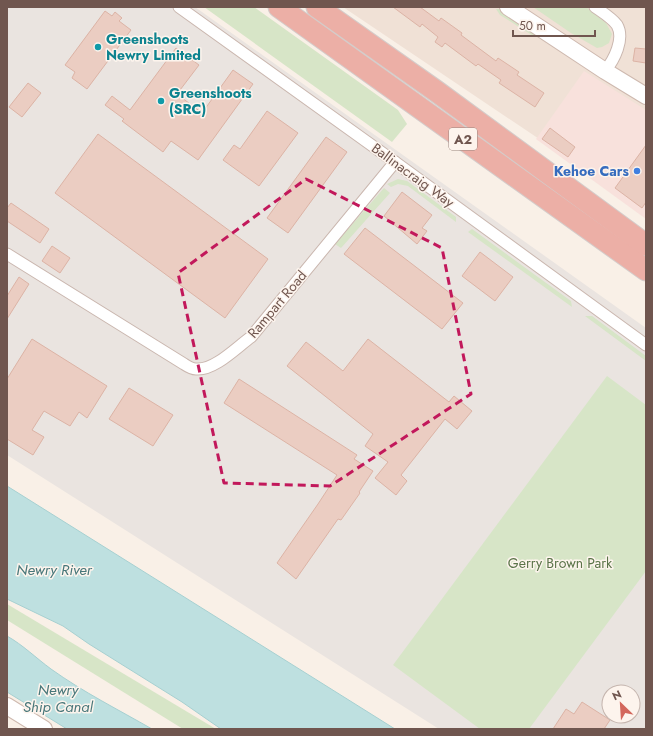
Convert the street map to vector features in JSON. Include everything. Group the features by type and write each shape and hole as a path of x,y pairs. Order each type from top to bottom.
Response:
{"highway":[{"name":"A2","path":"280,7 646,270"},
{"name":"A2","path":"317,7 436,91 646,245"}],"street":[{"name":"Ballinacraig Way","path":"179,7 646,345"},
{"path":"508,7 605,71 646,96"},
{"path":"595,7 616,25 620,34 619,44 609,66 605,71"},
{"name":"Rampart Road","path":"7,254 184,364 196,369 208,367 224,359 251,337 395,162"},
{"path":"7,706 44,729"}],"highlighted area":[{"path":"306,179 442,248 471,394 330,486 224,483 178,273"}],"shaded area":[{"path":"7,7 195,7 646,328 646,729 439,729 7,455"},
{"path":"343,7 646,7 646,211"},
{"path":"584,71 646,110 646,219 536,139"}],"green space":[{"path":"204,7 254,7 398,110 407,124 392,142"},
{"path":"533,7 586,7 606,23 612,34 609,43 597,48 571,33"},
{"path":"496,9 500,9 534,31 535,37 500,15"},
{"path":"398,179 407,181 456,217 456,222 408,186 398,184 391,187 387,184"},
{"path":"384,188 390,193 341,248 335,244"},
{"path":"472,229 571,301 572,307 468,232"},
{"path":"585,316 592,316 646,356 646,361"},
{"name":"Gerry Brown Park","path":"607,376 646,405 646,571 529,729 480,729 393,665"},
{"path":"7,604 216,729 183,729 7,620"}],"water":[{"name":"Newry River","path":"7,486 395,729 221,729 182,702 63,626 7,599"},
{"name":"Newry Ship Canal","path":"7,636 24,647 51,669 152,729 67,729 7,692"}],"building":[{"path":"393,7 420,7 439,21 441,18 496,61 498,58 519,72 517,75 544,93 535,107 499,83 501,80 478,64 476,66 445,43 442,47 435,42 438,37 422,24 420,27"},
{"name":"Greenshoots Newry Limited","path":"105,11 112,16 115,12 122,18 119,21 131,30 87,89 72,78 75,72 65,65"},
{"name":"Greenshoots (SRC)","path":"176,48 199,65 177,94 202,113 233,70 253,84 198,160 171,141 163,152 122,121 124,119 105,105 112,96 130,110"},
{"path":"635,48 646,49 646,63 633,61"},
{"path":"28,83 41,93 22,117 9,107"},
{"path":"267,111 298,133 259,186 223,160 234,145 240,149"},
{"path":"550,128 575,147 568,157 542,139"},
{"path":"98,134 268,259 225,318 55,193"},
{"path":"326,137 347,152 288,233 267,218"},
{"name":"Kehoe Cars","path":"646,145 646,202 642,208 615,188"},
{"path":"402,192 432,215 422,228 427,231 417,244 384,216"},
{"path":"11,203 49,229 40,243 7,221 7,208"},
{"path":"365,228 463,303 442,329 344,254"},
{"path":"52,246 70,258 60,273 42,261"},
{"path":"480,252 513,277 495,301 462,276"},
{"path":"19,277 29,284 7,319 7,296"},
{"path":"32,339 107,386 87,418 79,412 70,426 44,411 32,430 44,437 33,455 7,439 7,379"},
{"path":"368,339 449,402 454,396 472,411 457,429 445,419 401,475 407,481 396,495 375,478 388,462 365,446 373,434 287,366 306,342 343,371"},
{"path":"239,379 357,455 354,459 373,471 341,520 338,519 296,579 277,563 337,475 224,403"},
{"path":"129,388 173,415 153,446 109,419"},
{"path":"582,702 601,714 601,724 607,724 604,729 553,729 566,709 574,714"}],"place":[{"name":"Greenshoots Newry Limited","path":"98,47"},
{"name":"Greenshoots (SRC)","path":"161,101"},
{"name":"Kehoe Cars","path":"637,171"}]}
